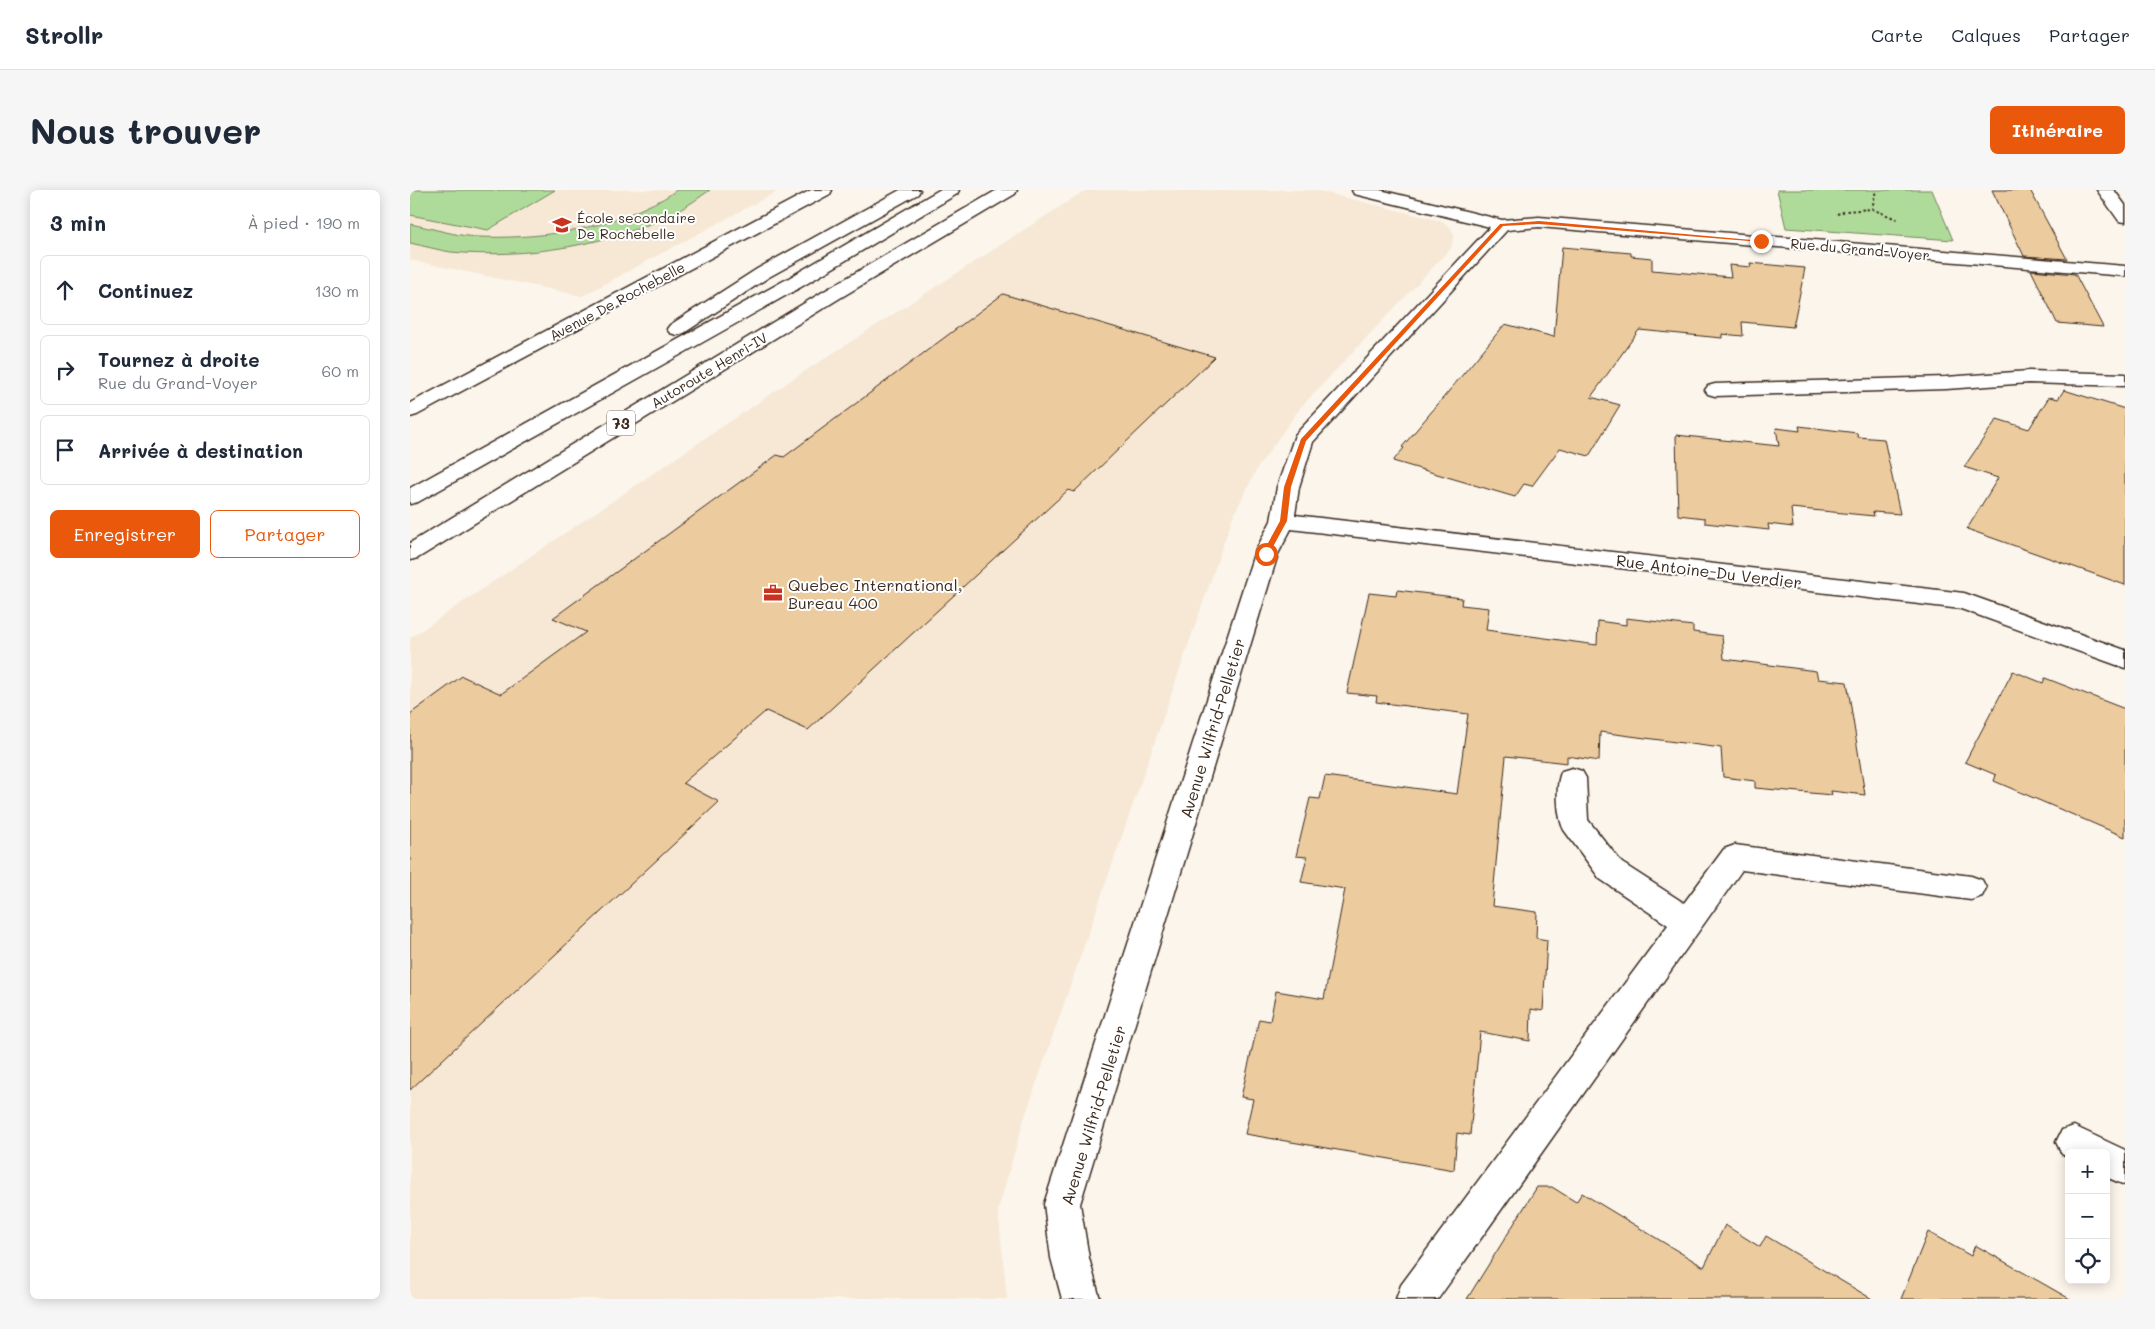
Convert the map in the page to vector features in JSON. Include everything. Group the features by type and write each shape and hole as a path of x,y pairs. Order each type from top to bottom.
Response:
{"main road":[{"name":"Avenue De Rochebelle","path":"410,411 824,190"},
{"path":"463,467 763,273 912,190"},
{"name":"Autoroute Henri-IV","path":"410,497 794,284 951,190"},
{"name":"Autoroute Henri-IV","path":"410,553 833,294 1009,190"},
{"name":"Rue du Grand-Voyer","path":"1360,190 1423,197 1502,225 1539,222 2125,271"},
{"path":"2105,190 2125,217"},
{"name":"Avenue Wilfrid-Pelletier","path":"1081,1299 1070,1258 1062,1204 1266,554 1283,521 1288,487 1303,440 1502,225"},
{"path":"1715,390 1946,383 2029,377 2125,380"},
{"name":"Rue Antoine-Du Verdier","path":"1283,521 1964,601 2125,659"},
{"path":"1572,778 1574,822 1611,871 1688,922"},
{"path":"1415,1299 1735,857 1971,888"},
{"path":"2110,1160 2125,1168"}],"shaded area":[{"name":"École secondaire De Rochebelle","path":"410,190 780,190 582,296 410,260"},
{"path":"1086,190 1315,190 1441,221 1450,227 1454,235 1451,248 1300,408 1258,467 1233,516 1024,1119 998,1210 1007,1299 410,1299 410,638 796,377"}],"green space":[{"path":"410,190 555,190 488,230 410,215"},
{"path":"676,190 710,190 682,209 653,223 626,233 568,247 538,251 479,254 451,252 410,243 410,224 453,234 478,237 544,235 566,232 630,214 670,195"},
{"path":"1777,190 1932,190 1953,240 1786,228"}],"building":[{"path":"1992,190 2030,190 2067,259 2024,256"},
{"path":"1562,247 1631,253 1631,256 1652,258 1652,270 1731,277 1729,265 1751,267 1750,263 1805,268 1793,327 1742,322 1743,336 1722,334 1722,338 1639,330 1591,397 1620,405 1589,456 1560,448 1532,486 1524,484 1515,497 1393,461 1404,448 1402,447 1505,324 1554,337"},
{"path":"2031,270 2075,274 2103,327 2057,323"},
{"path":"1003,294 1215,357 1074,492 1068,490 808,730 766,711 683,783 719,802 410,1090 410,714 462,676 501,694 586,632 553,618 777,455 784,457"},
{"path":"2064,390 2125,409 2125,585 1967,529 1998,478 1964,467 1997,419 2029,429 2049,397 2058,399"},
{"path":"1799,426 1857,433 1858,437 1884,439 1900,514 1873,512 1874,516 1791,508 1793,527 1768,524 1769,530 1705,523 1705,518 1678,515 1676,435 1779,446 1776,428 1800,431"},
{"path":"1397,590 1462,598 1461,605 1489,608 1486,630 1597,645 1598,621 1626,625 1626,618 1693,626 1693,632 1722,636 1724,659 1816,671 1818,679 1847,682 1865,795 1831,791 1832,795 1755,788 1755,781 1723,777 1721,748 1600,732 1599,761 1567,756 1567,763 1506,756 1492,906 1537,912 1536,938 1547,940 1543,1011 1531,1009 1530,1041 1480,1032 1470,1135 1457,1133 1454,1170 1245,1134 1253,1099 1241,1097 1259,1019 1270,1021 1276,991 1324,999 1345,889 1301,882 1307,857 1296,856 1310,798 1320,799 1325,776 1457,794 1468,714 1376,702 1377,696 1347,693 1369,593 1396,596"},
{"path":"2013,671 2043,683 2045,678 2125,709 2125,837 1994,781 1996,775 1965,762"},
{"path":"1537,1187 1552,1187 1576,1202 1582,1193 1704,1267 1725,1225 1760,1247 1766,1236 1872,1299 1467,1299"},
{"path":"1928,1232 1971,1256 1975,1245 2070,1299 1901,1299"}],"place":[{"name":"École secondaire De Rochebelle","path":"562,225"},
{"name":"Quebec International, Bureau 400","path":"773,593"}],"route":[{"path":"1266,554 1283,521 1288,487 1303,440 1502,225 1539,222 1761,241"}]}
